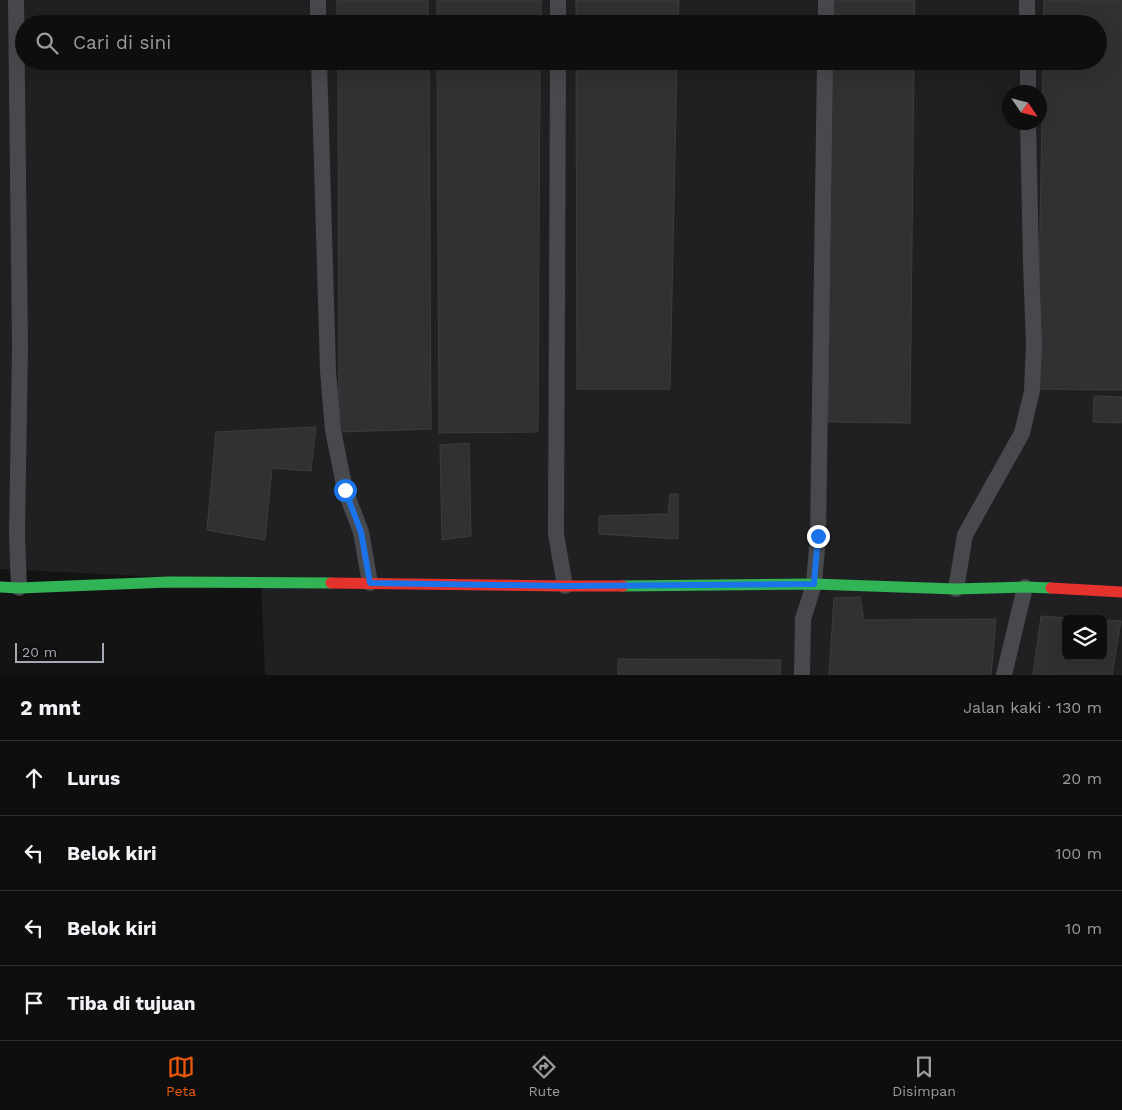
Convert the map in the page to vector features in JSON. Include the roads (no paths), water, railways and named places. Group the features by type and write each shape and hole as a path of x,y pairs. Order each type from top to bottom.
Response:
{"street":[{"path":"0,587 19,588 169,582 565,586 814,584 956,589 1025,586 1122,592"}],"lane":[{"path":"16,0 16,15"},
{"path":"318,0 318,15"},
{"path":"558,0 558,15"},
{"path":"826,0 826,15"},
{"path":"1027,0 1027,15"},
{"path":"17,70 20,347 17,535 19,588"},
{"path":"319,70 328,371 333,430 345,490 361,532 370,583"},
{"path":"558,70 556,534 565,586"},
{"path":"802,675 803,619 814,584 818,526 825,70"},
{"path":"1028,70 1028,85"},
{"path":"956,589 965,535 1022,434 1032,391 1034,345 1028,130"},
{"path":"1004,675 1025,586"}]}
